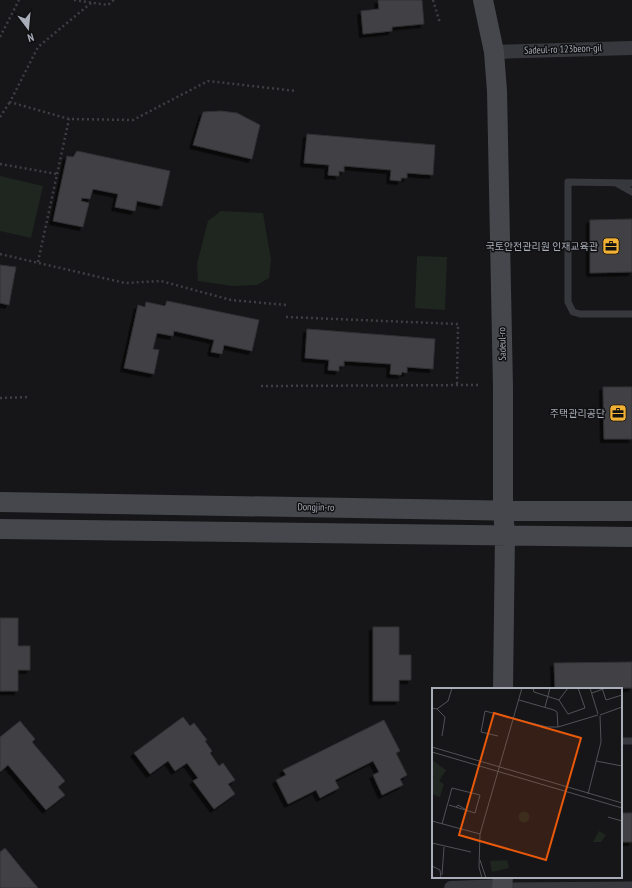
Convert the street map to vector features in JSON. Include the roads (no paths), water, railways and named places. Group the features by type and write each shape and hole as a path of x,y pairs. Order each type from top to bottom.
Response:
{"street":[{"name":"Sadeul-ro","path":"483,0 494,52 497,112 503,381 503,510 511,540 503,688"},
{"name":"Sadeul-ro 123beon-gil","path":"494,52 632,48"},
{"path":"480,510 503,488 525,511"},
{"name":"Dongjin-ro","path":"0,502 525,511 632,511"},
{"path":"0,529 483,534 511,540 632,537"},
{"path":"451,888 502,884"}],"lane":[{"path":"632,183 568,182 568,302 573,312 580,314 632,314"},
{"path":"616,183 632,192"},
{"path":"502,884 632,885"}],"place":[{"name":"국토안전관리원 인재교육관","path":"611,246"},
{"name":"주택관리공단","path":"618,413"}]}
